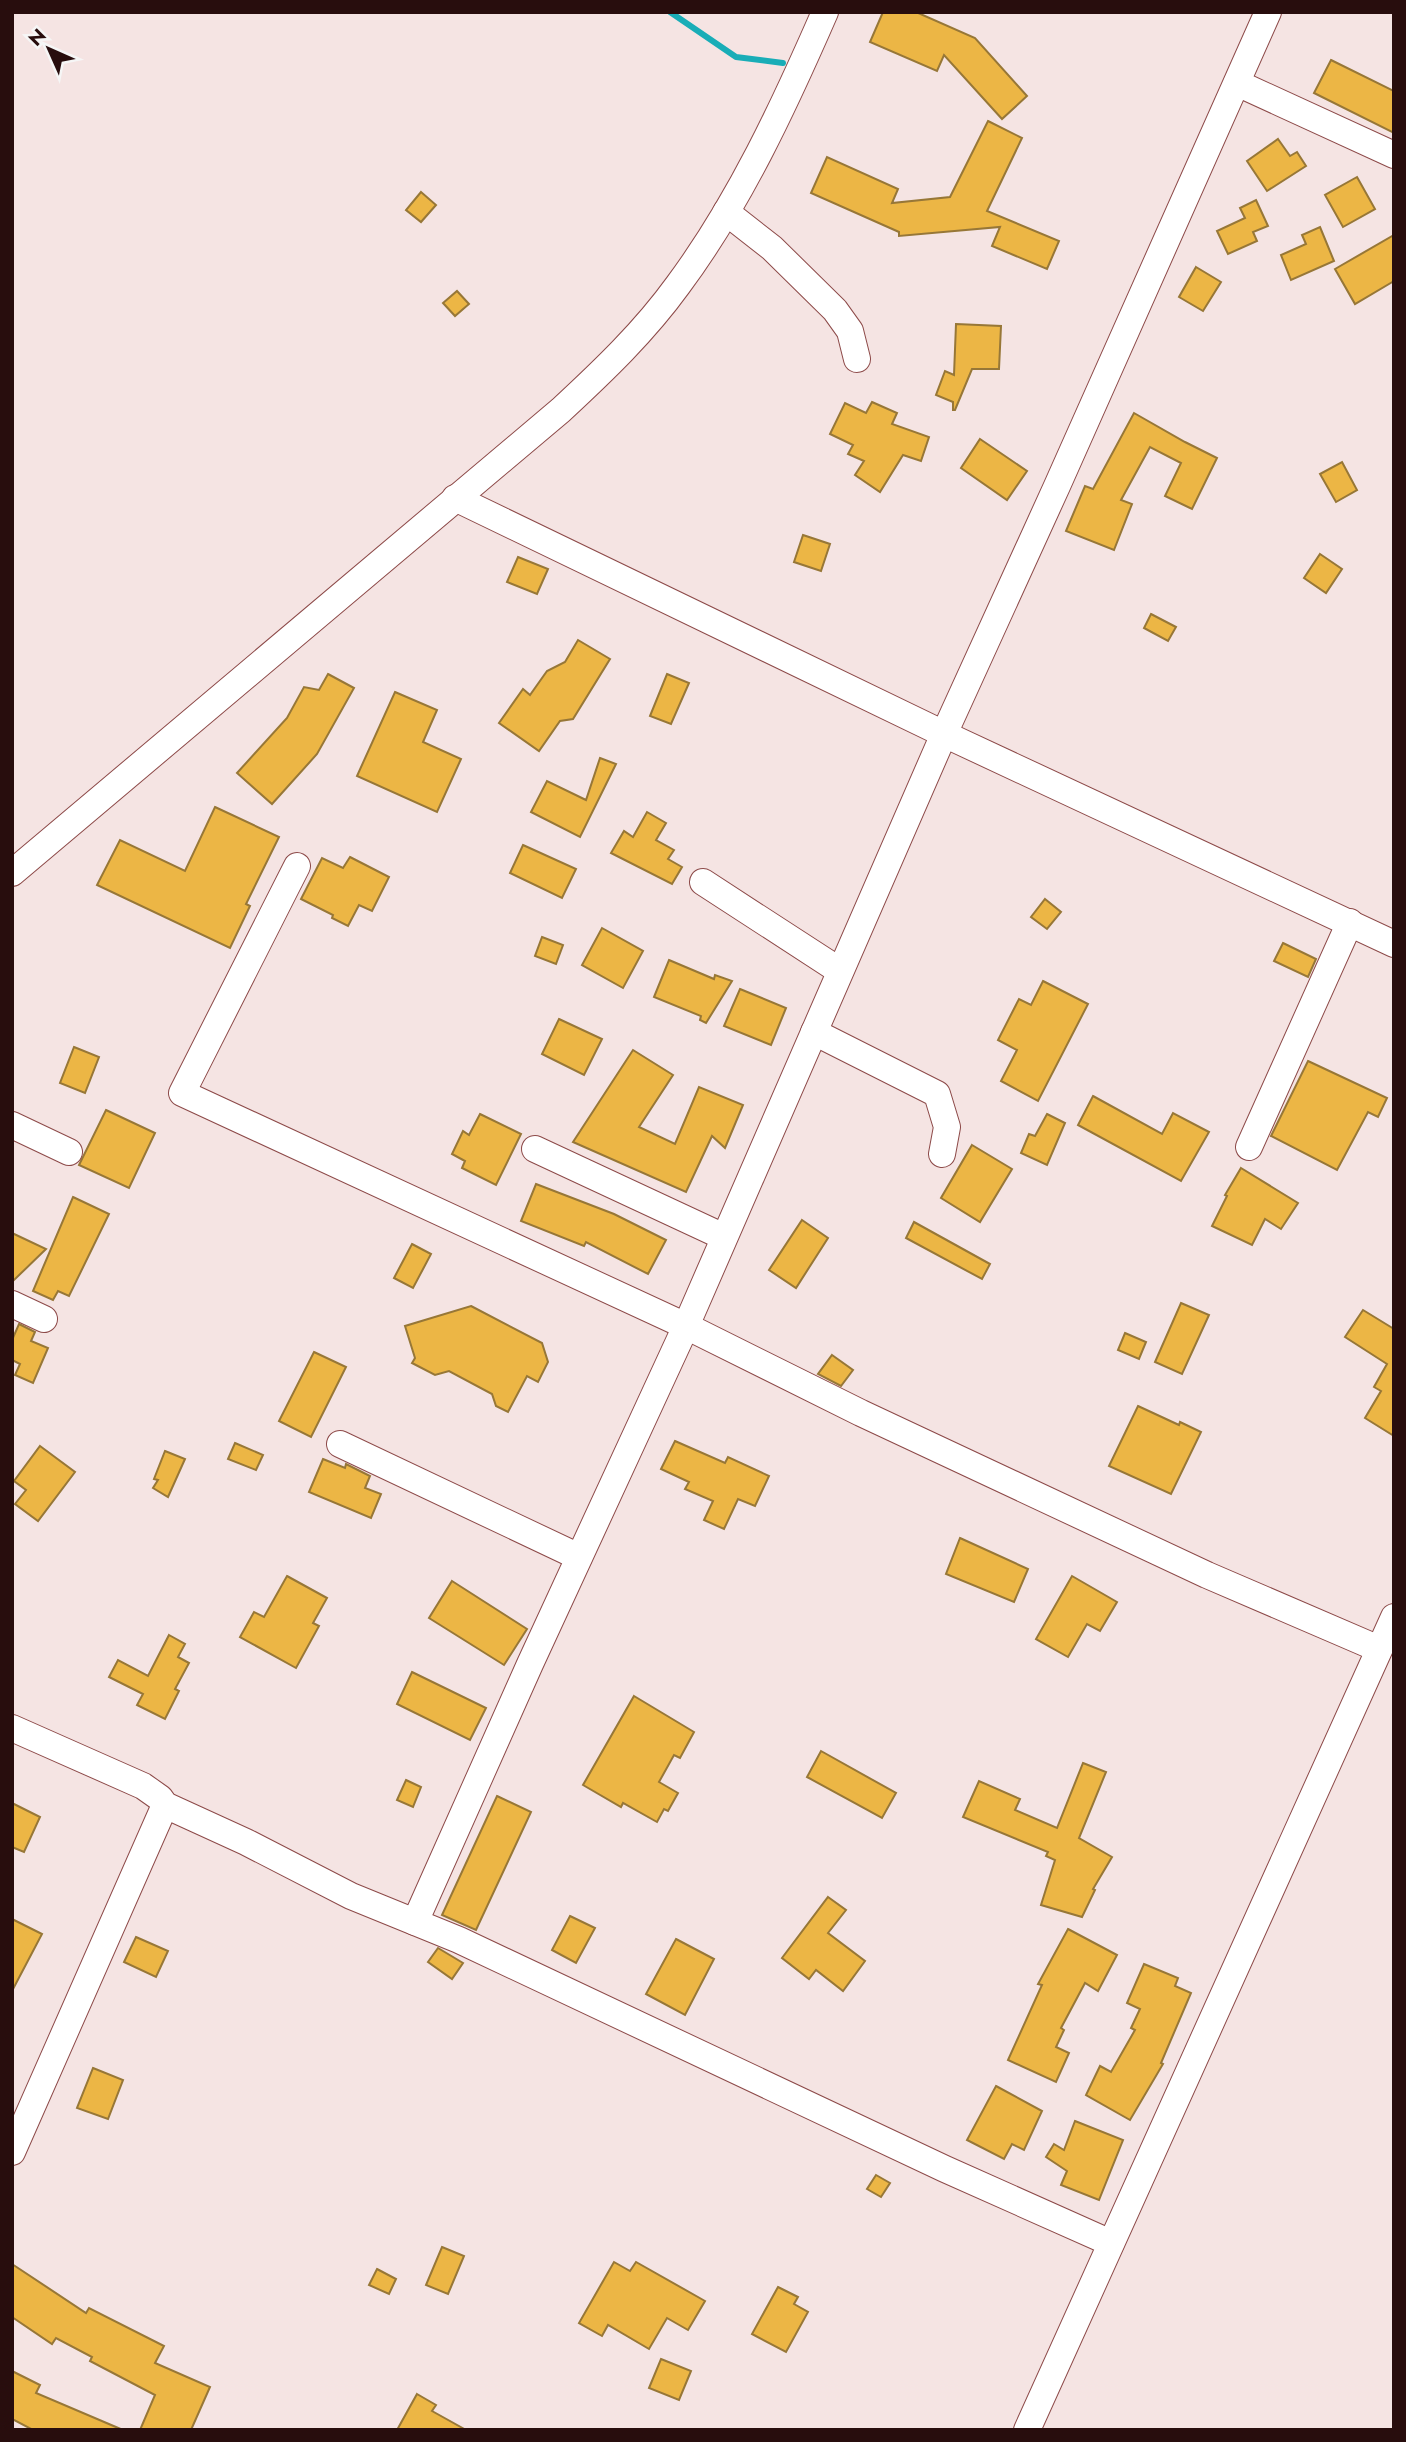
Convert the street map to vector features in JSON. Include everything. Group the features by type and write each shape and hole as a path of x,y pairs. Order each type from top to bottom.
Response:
{"street":[{"path":"12,873 561,410 627,347 678,285 726,212 786,97 825,12"},
{"path":"415,1922 686,1326 944,734 1268,12"},
{"path":"1237,83 1394,155"},
{"path":"726,212 772,248 835,310 850,331 857,359"},
{"path":"455,498 944,734 1394,944"},
{"path":"297,866 182,1093 686,1326 861,1413 1207,1575 1379,1649"},
{"path":"703,882 840,971"},
{"path":"1249,1147 1350,922"},
{"path":"814,1032 937,1094 947,1127 942,1154"},
{"path":"12,1125 69,1152"},
{"path":"535,1149 724,1237"},
{"path":"12,1304 44,1319"},
{"path":"340,1444 579,1557"},
{"path":"1027,2430 1394,1617"},
{"path":"12,1728 143,1786 165,1805 246,1842 351,1896 459,1940 945,2169 1111,2244"},
{"path":"12,2152 165,1805"}],"building":[{"path":"883,12 916,12 975,38 1027,96 1002,119 944,55 937,71 870,42"},
{"path":"1331,60 1394,91 1394,133 1314,93"},
{"path":"988,121 1022,138 987,211 1059,241 1047,269 992,246 1000,227 899,236 899,232 811,193 827,157 898,189 892,203 950,197"},
{"path":"1278,139 1290,156 1297,152 1306,166 1267,191 1247,161"},
{"path":"1357,177 1375,209 1343,227 1325,195"},
{"path":"421,192 436,205 421,222 406,210"},
{"path":"1256,200 1268,226 1253,232 1257,241 1228,254 1217,231 1245,218 1240,208"},
{"path":"1320,227 1334,261 1291,280 1281,255 1306,244 1302,235"},
{"path":"1394,235 1394,281 1355,304 1335,269"},
{"path":"1196,267 1221,282 1203,311 1179,297"},
{"path":"457,291 469,304 455,316 443,303"},
{"path":"956,324 1001,326 999,369 972,369 953,410 953,402 936,395 945,371 954,375"},
{"path":"872,402 897,413 892,424 929,437 921,461 903,455 880,492 855,475 864,461 848,454 853,445 830,434 845,403 866,413"},
{"path":"1134,413 1217,458 1192,509 1165,496 1181,463 1150,447 1121,500 1132,504 1114,550 1066,531 1085,486 1093,489"},
{"path":"980,439 1027,471 1007,500 961,468"},
{"path":"1342,462 1357,490 1336,502 1320,474"},
{"path":"803,535 830,544 821,571 794,562"},
{"path":"1320,554 1342,569 1326,593 1304,578"},
{"path":"518,557 548,569 537,594 507,582"},
{"path":"1151,614 1176,627 1168,641 1144,628"},
{"path":"578,640 610,659 573,719 560,721 539,751 499,723 523,689 530,695 547,671 565,662"},
{"path":"328,674 354,688 317,754 272,804 237,773 287,718 304,687 319,690"},
{"path":"667,674 689,683 671,724 650,716"},
{"path":"395,692 437,710 423,742 461,759 437,812 357,776"},
{"path":"600,758 616,764 580,837 531,812 547,781 586,800"},
{"path":"215,807 279,837 246,904 250,906 230,948 97,885 120,840 185,871"},
{"path":"647,812 666,823 656,840 674,850 668,859 682,867 672,884 611,853 624,831 633,837"},
{"path":"523,845 576,869 562,898 510,873"},
{"path":"350,857 389,877 372,911 359,905 348,926 301,899 322,858 343,868"},
{"path":"1045,899 1061,912 1047,929 1031,917"},
{"path":"602,928 643,951 623,988 582,965"},
{"path":"542,937 563,945 556,964 535,956"},
{"path":"1283,943 1316,959 1308,977 1274,961"},
{"path":"669,960 714,979 715,975 732,981 706,1023 700,1020 701,1016 654,997"},
{"path":"1043,981 1088,1004 1038,1101 1001,1081 1017,1050 998,1040 1019,999 1031,1005"},
{"path":"740,989 786,1008 771,1045 724,1026"},
{"path":"559,1019 602,1039 584,1075 542,1054"},
{"path":"74,1047 99,1057 85,1093 60,1083"},
{"path":"633,1050 673,1075 639,1127 675,1144 699,1087 743,1105 725,1148 712,1136 686,1192 573,1142"},
{"path":"1308,1061 1387,1098 1378,1117 1368,1112 1337,1170 1271,1136"},
{"path":"1093,1096 1162,1134 1173,1113 1209,1132 1181,1181 1078,1125"},
{"path":"106,1110 155,1133 129,1188 79,1165"},
{"path":"480,1114 521,1134 496,1185 462,1168 465,1161 452,1154 463,1131 469,1135"},
{"path":"1047,1114 1065,1123 1047,1165 1021,1153 1029,1134 1035,1136"},
{"path":"972,1145 1012,1169 980,1222 941,1198"},
{"path":"1241,1168 1298,1203 1281,1229 1265,1219 1252,1245 1212,1226 1227,1196 1225,1195"},
{"path":"536,1184 614,1214 666,1240 648,1274 586,1242 584,1246 521,1221"},
{"path":"73,1197 109,1214 69,1296 58,1291 53,1300 33,1291"},
{"path":"802,1220 828,1238 796,1288 769,1270"},
{"path":"914,1222 990,1264 982,1279 906,1238"},
{"path":"12,1233 46,1249 12,1282"},
{"path":"412,1244 431,1254 413,1288 394,1278"},
{"path":"1181,1303 1209,1315 1182,1374 1155,1362"},
{"path":"471,1306 542,1343 548,1362 538,1382 527,1376 508,1412 496,1406 492,1394 449,1371 435,1375 412,1363 415,1358 405,1326"},
{"path":"1363,1310 1394,1329 1394,1436 1365,1418 1381,1391 1374,1387 1387,1364 1345,1337"},
{"path":"19,1324 35,1332 31,1341 48,1348 33,1383 15,1375 20,1364 12,1360 12,1340"},
{"path":"1125,1333 1146,1342 1139,1359 1118,1350"},
{"path":"314,1352 346,1367 311,1437 279,1421"},
{"path":"832,1355 853,1370 841,1386 818,1374"},
{"path":"1138,1406 1201,1432 1171,1494 1109,1466"},
{"path":"675,1441 725,1463 728,1457 769,1476 755,1506 738,1499 724,1529 704,1520 713,1501 685,1489 689,1482 661,1469"},
{"path":"235,1443 263,1455 256,1470 228,1459"},
{"path":"40,1446 75,1472 38,1521 15,1504 26,1490 14,1481"},
{"path":"165,1451 185,1459 168,1497 153,1488 158,1480 154,1479"},
{"path":"323,1459 345,1468 346,1464 370,1476 365,1488 381,1494 371,1518 309,1492"},
{"path":"960,1538 1028,1569 1014,1602 946,1574"},
{"path":"287,1576 327,1598 313,1623 319,1626 296,1668 240,1637 254,1612 264,1617"},
{"path":"1072,1576 1117,1602 1100,1631 1087,1624 1068,1657 1036,1639"},
{"path":"452,1581 527,1629 504,1665 429,1618"},
{"path":"169,1635 185,1644 178,1657 189,1663 175,1689 179,1691 165,1719 137,1705 143,1694 109,1677 118,1660 148,1676"},
{"path":"412,1672 486,1708 470,1740 397,1704"},
{"path":"634,1696 694,1732 680,1758 674,1755 659,1782 678,1793 668,1811 664,1809 657,1822 623,1803 621,1807 583,1785"},
{"path":"821,1751 896,1793 882,1818 807,1777"},
{"path":"1083,1763 1106,1772 1079,1838 1112,1857 1093,1889 1095,1890 1082,1917 1041,1905 1055,1860 1046,1856 1048,1852 963,1817 979,1781 1020,1799 1015,1810 1057,1828"},
{"path":"406,1780 421,1787 413,1807 397,1800"},
{"path":"497,1796 531,1812 476,1930 442,1915"},
{"path":"12,1803 40,1817 24,1852 12,1847"},
{"path":"828,1897 846,1910 828,1933 865,1961 843,1991 816,1970 809,1979 782,1958"},
{"path":"570,1916 595,1928 576,1963 552,1950"},
{"path":"12,1919 42,1934 12,1991"},
{"path":"1068,1929 1117,1955 1098,1991 1085,1983 1061,2028 1064,2030 1056,2047 1069,2053 1056,2082 1008,2060 1042,1985 1038,1984"},
{"path":"136,1937 168,1951 156,1977 124,1962"},
{"path":"676,1939 714,1959 685,2015 646,1994"},
{"path":"438,1948 463,1963 452,1979 428,1962"},
{"path":"1144,1964 1178,1978 1175,1986 1191,1993 1161,2063 1163,2064 1130,2120 1086,2095 1100,2066 1111,2072 1135,2030 1131,2028 1140,2009 1127,2003"},
{"path":"93,2068 123,2080 108,2119 77,2108"},
{"path":"996,2086 1042,2111 1024,2150 1012,2144 1004,2159 967,2140"},
{"path":"1075,2121 1123,2140 1099,2200 1061,2185 1067,2171 1046,2157 1054,2144 1064,2150"},
{"path":"876,2175 890,2183 881,2197 867,2189"},
{"path":"442,2247 464,2256 448,2294 426,2285"},
{"path":"614,2262 630,2271 636,2262 705,2301 688,2330 667,2318 649,2349 608,2325 602,2336 579,2323"},
{"path":"12,2264 86,2313 89,2308 164,2346 155,2363 210,2387 191,2430 140,2430 155,2395 90,2361 92,2357 56,2338 52,2344 12,2317"},
{"path":"377,2269 396,2279 389,2294 369,2285"},
{"path":"778,2287 798,2297 794,2304 808,2312 786,2352 752,2334"},
{"path":"661,2359 691,2371 679,2400 649,2388"},
{"path":"12,2371 40,2385 36,2393 123,2430 33,2430 12,2419"},
{"path":"417,2394 436,2405 432,2411 466,2430 397,2430"}],"waterway":[{"path":"670,12 736,57 783,63"}]}
